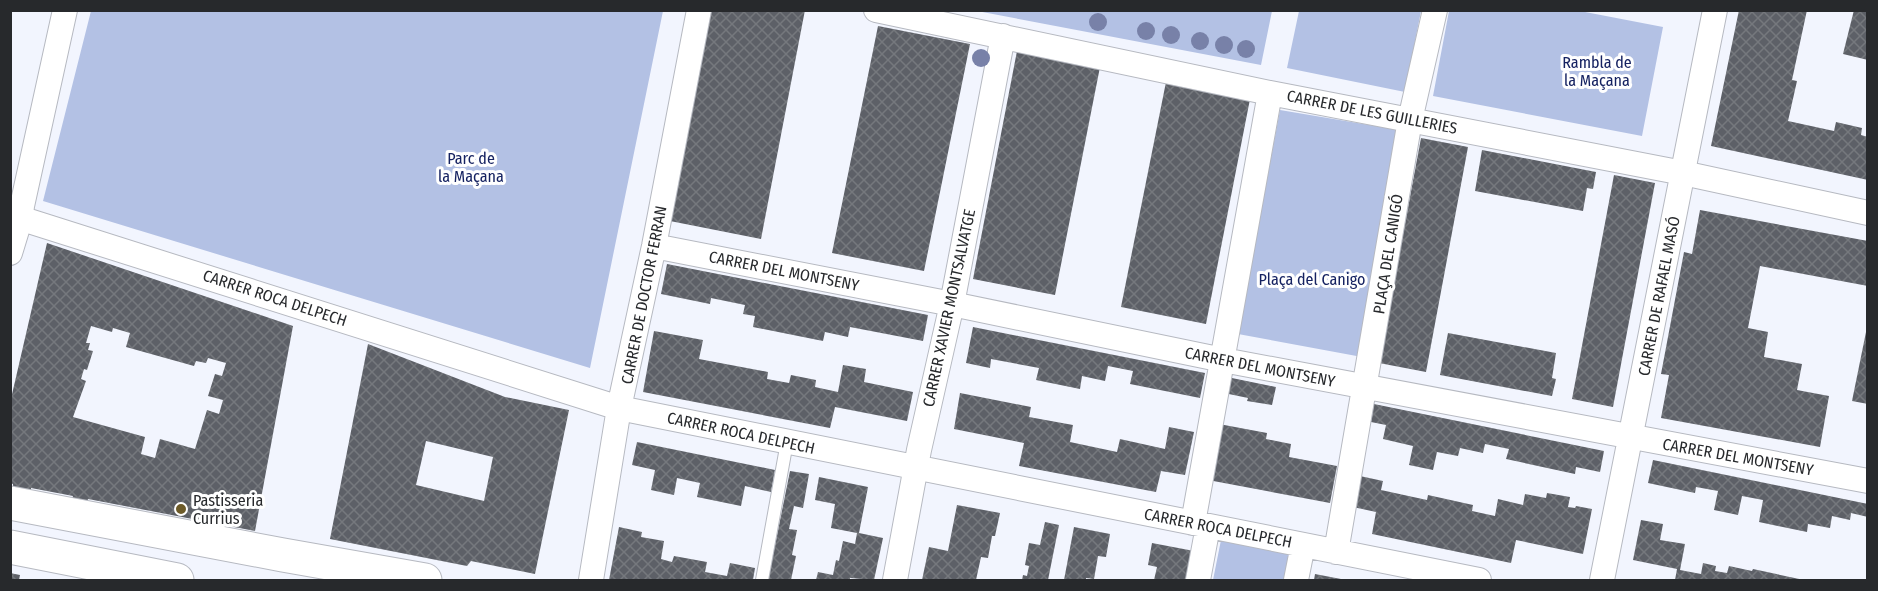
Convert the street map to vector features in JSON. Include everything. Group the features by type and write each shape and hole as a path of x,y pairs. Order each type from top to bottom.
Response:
{"main road":[{"path":"10,503 425,580"},
{"path":"10,547 177,580"}],"street":[{"path":"10,253 16,216 22,206 65,10"},
{"name":"CARRER DE DOCTOR FERRAN","path":"591,580 619,408 654,246 699,10"},
{"name":"CARRER DE LES GUILLERIES","path":"876,10 1270,93 1683,172 1868,213"},
{"name":"PLAÇA DEL CANIGÓ","path":"1336,552 1410,120 1435,10"},
{"name":"CARRER DE RAFAEL MASÓ","path":"1602,580 1683,172 1710,12"},
{"name":"CARRER XAVIER MONTSALVATGE","path":"895,580 952,304 1003,36"},
{"path":"1198,580 1201,525 1223,360 1270,93"},
{"name":"CARRER ROCA DELPECH","path":"16,216 619,408 1479,580"},
{"name":"CARRER DEL MONTSENY","path":"654,246 1365,388 1868,481"},
{"path":"1296,580 1303,545"}],"lane":[{"path":"762,580 787,442"}],"green space":[{"path":"1272,10 1261,65 977,11"},
{"name":"Parc de la Maçana","path":"91,11 663,11 590,368 43,201"},
{"path":"1299,11 1421,11 1405,92 1287,68"},
{"name":"Rambla de la Maçana","path":"1449,11 1580,11 1663,27 1642,136 1433,96"},
{"name":"Plaça del Canigo","path":"1280,110 1399,130 1362,357 1238,334"},
{"path":"1221,540 1295,554 1290,580 1213,580"}],"building":[{"path":"710,10 805,10 761,239 670,221"},
{"path":"1739,10 1807,10 1792,80 1797,81 1788,121 1834,131 1836,122 1862,128 1861,135 1868,137 1868,180 1711,146"},
{"path":"1854,10 1868,10 1868,60 1843,54"},
{"path":"878,26 970,44 924,271 832,253"},
{"path":"1017,51 1100,67 1055,295 973,279"},
{"path":"1167,77 1251,94 1206,324 1121,307"},
{"path":"1421,138 1468,147 1426,372 1379,363"},
{"path":"1482,150 1596,172 1593,189 1587,188 1583,211 1475,191"},
{"path":"1614,175 1655,183 1613,407 1572,399"},
{"path":"1700,210 1868,241 1868,286 1760,266 1748,328 1768,332 1764,357 1802,364 1797,390 1829,396 1820,447 1661,418 1669,375 1661,374 1684,252 1692,254"},
{"path":"47,243 293,326 255,531 88,499 87,503 72,499 73,496 13,487 10,483 10,403","holes":["91,326 112,332 113,328 130,333 126,347 194,366 196,361 206,363 208,358 226,363 222,376 215,374 208,396 223,400 219,414 207,410 195,449 160,439 155,458 141,454 145,437 73,417 86,381 81,379 84,369 87,370 93,351 88,350 90,343 86,343"]},
{"path":"667,264 928,315 923,341 850,327 848,337 825,332 823,341 753,327 755,316 743,314 745,305 711,298 710,304 661,294"},
{"path":"973,327 1205,373 1200,398 1130,384 1133,371 1108,366 1105,381 1082,376 1080,389 1036,380 1039,368 991,359 990,368 966,363"},
{"path":"654,331 703,340 699,359 768,372 767,379 789,383 791,375 816,380 815,387 838,392 843,365 866,369 864,382 913,392 907,421 835,407 830,428 643,392"},
{"path":"1866,332 1868,332 1868,404 1852,401"},
{"path":"1448,333 1556,353 1552,378 1556,379 1552,396 1440,375"},
{"path":"368,344 505,397 569,410 535,574 471,561 467,566 330,539","holes":["426,441 493,457 484,501 416,485"]},
{"path":"1227,377 1276,387 1272,405 1247,401 1248,398 1224,393"},
{"path":"960,393 1031,407 1029,417 1073,425 1070,442 1117,452 1120,439 1165,449 1169,427 1194,432 1185,475 1161,471 1156,492 1019,466 1024,443 954,429"},
{"path":"1374,404 1604,451 1600,472 1576,467 1575,474 1506,459 1509,449 1485,444 1483,453 1460,448 1458,456 1437,452 1433,470 1409,465 1413,446 1383,439 1386,425 1371,422"},
{"path":"1219,424 1267,433 1266,439 1291,444 1289,457 1337,466 1330,503 1208,480"},
{"path":"637,442 775,470 771,492 745,486 741,506 697,497 700,483 677,478 674,495 651,490 655,470 632,465"},
{"path":"1653,460 1868,504 1868,517 1851,513 1850,520 1832,516 1830,528 1808,524 1807,532 1759,522 1763,500 1742,496 1738,515 1714,510 1718,491 1696,487 1695,493 1648,483"},
{"path":"790,471 809,474 803,508 794,506 789,529 797,530 792,555 796,556 791,580 768,580"},
{"path":"1360,476 1383,481 1381,490 1427,500 1428,495 1473,505 1472,511 1495,516 1498,499 1523,505 1525,494 1546,498 1547,493 1570,497 1568,507 1592,509 1583,554 1516,540 1511,563 1372,534 1376,512 1353,507"},
{"path":"819,477 868,487 859,533 883,538 874,580 850,578 850,580 816,580 818,572 833,575 836,560 839,561 843,541 855,544 857,533 831,528 835,504 815,500"},
{"path":"957,505 1000,513 995,536 992,536 988,558 981,557 976,580 922,580 929,547 948,551"},
{"path":"1641,520 1663,524 1660,540 1685,544 1680,570 1701,574 1703,563 1716,566 1715,571 1727,573 1729,566 1804,580 1675,580 1677,569 1633,560"},
{"path":"1045,522 1059,525 1048,580 1022,580 1023,575 1027,576 1029,566 1025,565 1029,543 1040,545"},
{"path":"619,527 642,532 641,537 664,541 661,559 672,562 674,556 707,562 705,572 727,576 730,563 755,568 753,580 609,580"},
{"path":"1074,527 1110,534 1106,557 1098,556 1094,579 1064,580"},
{"path":"1152,543 1194,551 1188,580 1154,580 1157,567 1148,565"},
{"path":"10,573 20,575 19,580 10,580"},
{"path":"1315,574 1341,579 1341,580 1314,580"}],"place":[{"name":"Pastisseria Currius","path":"181,509"}]}
